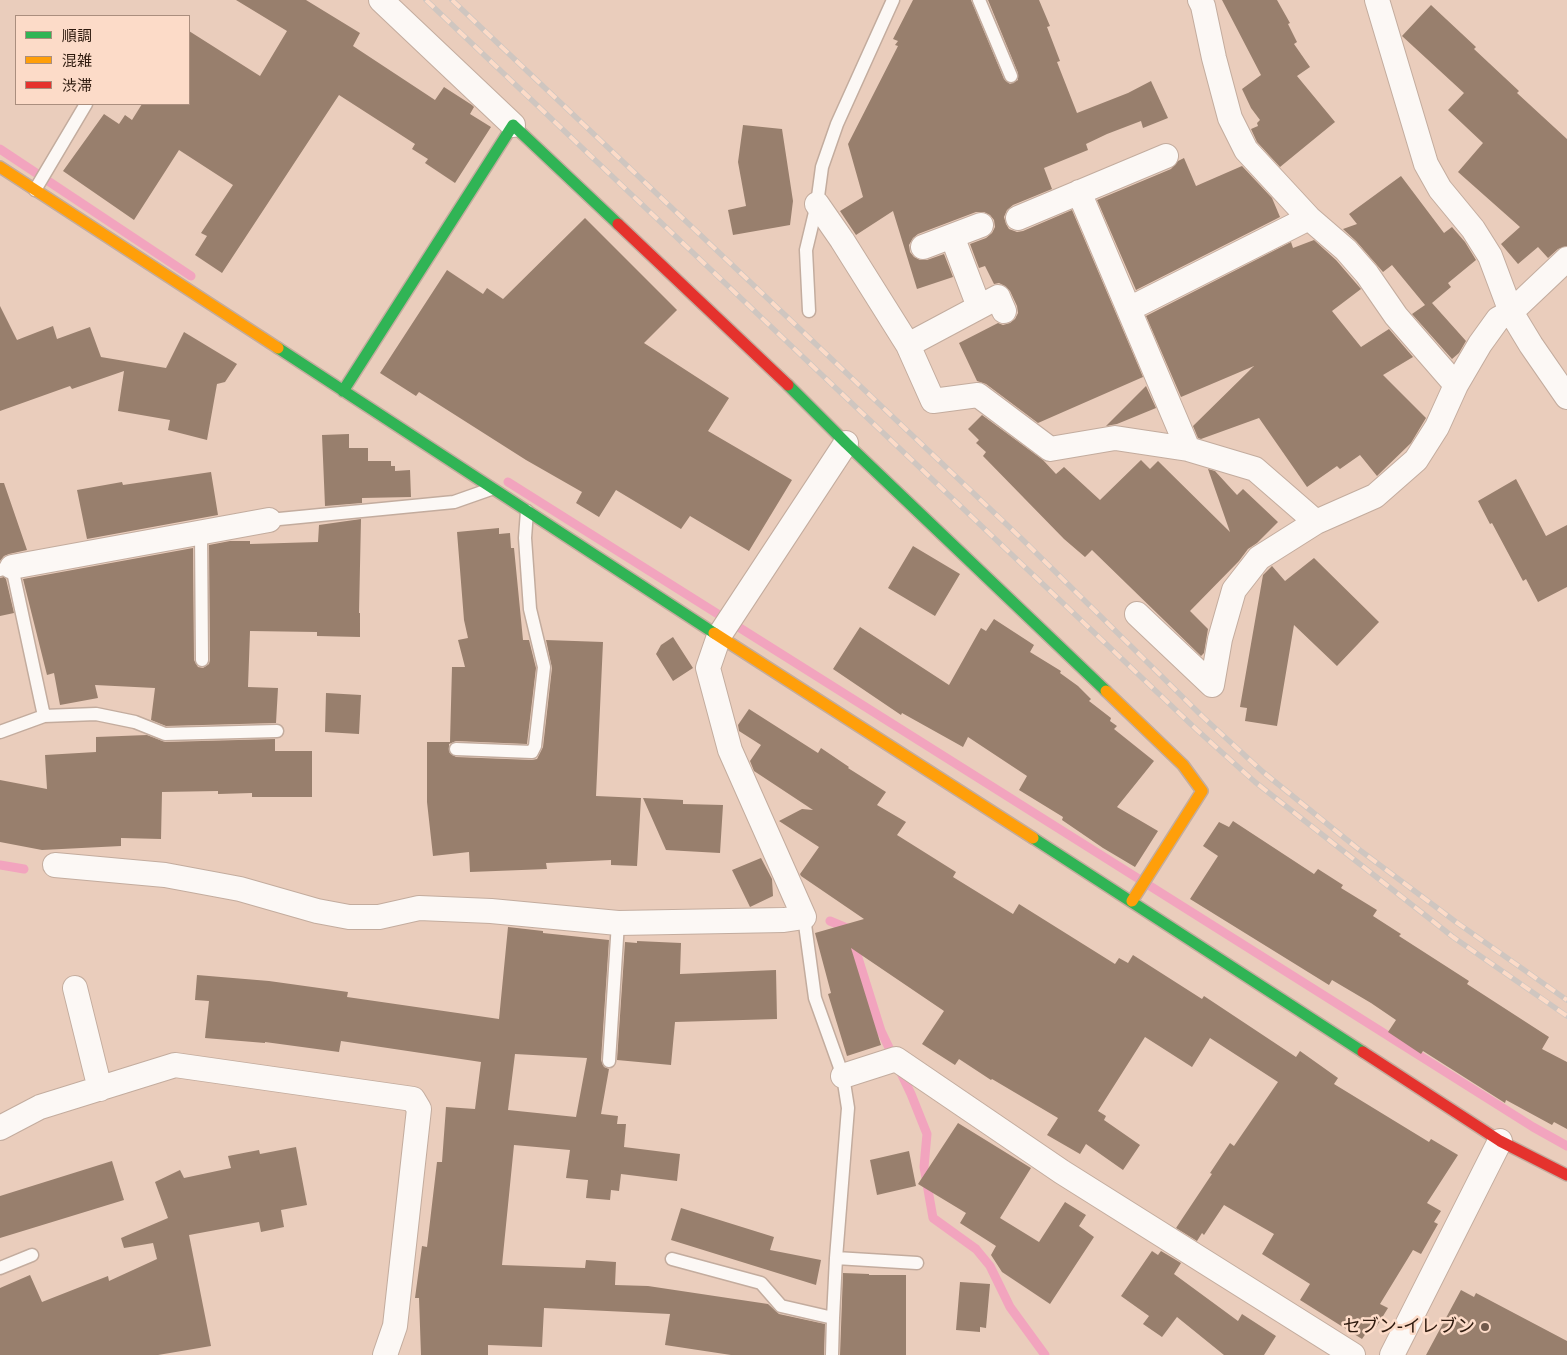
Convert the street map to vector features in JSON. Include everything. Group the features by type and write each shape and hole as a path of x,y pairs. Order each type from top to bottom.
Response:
{"street":[{"path":"382,0 776,373 846,443 1183,765 1202,791 1132,901"},
{"path":"1200,0 1230,118 1246,150 1309,218 1346,250 1396,316 1456,385"},
{"path":"1377,0 1426,164 1440,189 1473,229 1490,256 1511,312 1530,345 1567,397"},
{"path":"343,391 513,125"},
{"path":"1018,218 1166,156"},
{"path":"0,167 719,636 1132,901 1500,1141 1567,1175"},
{"path":"1079,192 1188,449"},
{"path":"817,204 908,345 933,401 978,395 1050,449 1115,438 1188,449 1255,469 1316,522"},
{"path":"1129,309 1309,218"},
{"path":"923,248 981,225"},
{"path":"952,236 979,306"},
{"path":"1137,614 1212,685 1220,639 1234,590 1258,558 1316,522 1375,496 1416,460 1438,427 1456,385 1480,344 1498,320 1511,312 1567,259"},
{"path":"908,345 998,297 1004,312"},
{"path":"56,865 175,877 240,889 317,911 350,917 378,917 419,908 491,910 618,923 784,920 804,917 730,750 708,668 719,636 846,443"},
{"path":"6,569 269,520"},
{"path":"75,988 100,1089"},
{"path":"843,1076 888,1061 1353,1355"},
{"path":"0,1128 40,1108 175,1065 413,1099 419,1109 395,1326 386,1355"},
{"path":"1392,1355 1500,1141"}],"lane":[{"path":"809,310 806,250 817,204 822,168 837,124 893,0"},
{"path":"979,0 1011,76"},
{"path":"35,190 85,105"},
{"path":"269,520 454,502 494,488"},
{"path":"456,749 532,752 536,746 544,667 530,609 525,538 527,511"},
{"path":"201,532 202,660"},
{"path":"6,569 44,716"},
{"path":"0,732 44,716 96,714 135,722 165,734 277,731"},
{"path":"804,917 815,998 843,1076 848,1108 832,1318 832,1355"},
{"path":"609,1061 618,923"},
{"path":"0,1268 32,1255"},
{"path":"672,1258 761,1283 781,1306 832,1318"},
{"path":"836,1258 918,1263"}],"building":[{"path":"236,0 306,0 360,33 353,46 435,100 444,87 472,105 474,107 470,114 491,127 455,183 425,163 428,159 412,149 415,144 339,95 222,273 195,255 207,236 201,233 233,185 179,150 134,220 63,171 104,114 119,124 125,115 132,120 141,105 190,105 190,32 260,76 287,31"},
{"path":"913,0 971,0 1004,79 1010,84 1018,80 1018,73 988,0 1039,0 1050,26 1047,27 1060,61 1057,62 1077,113 1128,93 1151,81 1168,118 1143,128 1141,121 1107,134 1086,144 1088,150 1044,168 1052,189 1013,205 1007,210 1004,217 1009,229 1017,232 1072,210 1143,377 1038,423 986,384 977,381 959,343 998,323 1003,325 1010,323 1018,313 1010,291 999,283 994,284 985,266 979,268 970,244 986,238 992,233 995,227 994,220 990,215 984,212 976,212 918,234 913,238 909,245 910,252 914,257 920,260 927,260 944,254 953,277 917,289 893,211 856,235 840,211 863,197 848,144 898,46 895,45 898,41 893,39"},
{"path":"1222,0 1277,0 1290,23 1288,24 1297,42 1294,44 1310,67 1297,76 1335,122 1280,167 1257,142 1251,129 1258,126 1257,123 1260,120 1251,108 1242,89 1261,75"},
{"path":"1431,5 1519,91 1517,93 1567,139 1567,246 1558,249 1548,258 1538,247 1518,264 1501,244 1520,227 1458,172 1483,143 1448,110 1464,93 1402,36"},
{"path":"743,125 782,129 793,201 790,225 733,235 728,210 746,206 738,162"},
{"path":"1184,158 1196,186 1242,166 1272,198 1280,217 1136,290 1097,200 1171,169 1178,161"},
{"path":"1401,176 1444,233 1452,227 1465,242 1476,260 1448,283 1451,287 1432,303 1466,341 1459,353 1452,359 1412,314 1425,305 1392,265 1383,272 1343,229 1357,224 1349,214"},
{"path":"585,218 677,310 644,343 729,398 708,431 792,480 749,551 690,516 681,529 616,490 599,517 576,503 582,492 526,460 419,392 416,396 380,373 447,270 483,294 487,288 503,299"},
{"path":"1314,240 1336,260 1361,289 1332,311 1361,347 1389,329 1413,357 1383,375 1426,418 1411,443 1377,476 1360,455 1340,469 1337,466 1307,487 1259,418 1201,439 1198,438 1193,426 1254,366 1181,397 1146,316 1291,242 1293,248"},
{"path":"0,306 17,340 53,326 57,339 90,327 101,357 166,368 184,332 237,364 225,382 217,384 207,440 168,430 170,420 118,411 124,371 72,389 70,386 0,411"},
{"path":"1146,386 1156,408 1117,424 1106,426"},
{"path":"982,415 1043,460 1056,474 1064,467 1100,500 1141,460 1150,469 1158,461 1230,532 1208,469 1215,471 1237,495 1243,489 1278,522 1257,543 1248,549 1239,561 1190,611 1208,629 1204,653 1201,656 1092,550 1085,557 1064,539 983,456 986,452 976,443 979,440 968,429"},
{"path":"349,434 349,448 368,448 368,461 391,461 391,466 395,466 395,471 410,470 411,497 362,498 362,503 325,506 322,435"},
{"path":"211,472 218,515 87,539 77,490 122,482 123,485"},
{"path":"1516,479 1546,536 1567,525 1567,587 1538,602 1526,579 1523,581 1478,501"},
{"path":"0,483 4,483 27,550 4,556 0,561"},
{"path":"361,519 360,637 317,636 317,632 250,631 248,687 278,688 276,723 166,726 151,720 155,688 95,685 98,698 60,705 54,673 47,675 23,579 193,548 194,660 198,667 203,668 209,664 210,660 209,545 230,541 250,541 250,544 318,542 319,525"},
{"path":"499,528 499,534 510,533 511,548 514,548 523,640 529,640 536,668 527,744 456,741 449,744 449,752 456,757 537,759 543,747 552,668 546,640 603,642 596,796 641,798 637,866 611,865 611,860 546,863 547,869 470,872 469,852 433,856 427,802 427,742 450,742 452,667 465,667 458,640 468,638 464,620 457,532"},
{"path":"913,546 960,574 935,616 888,588"},
{"path":"1314,558 1379,622 1337,666 1294,625 1277,726 1245,721 1247,708 1240,707 1263,575 1272,566 1285,581"},
{"path":"4,577 14,613 0,616 0,578"},
{"path":"994,619 1034,645 1030,652 1061,671 1060,673 1078,686 1091,699 1089,701 1111,718 1110,721 1117,726 1114,729 1154,761 1117,807 1158,831 1135,867 1103,848 1062,820 1063,817 1019,790 1027,776 968,737 963,747 902,713 901,715 833,669 860,627 949,685 981,628 986,631"},
{"path":"673,637 693,668 673,681 656,654 661,645"},
{"path":"326,693 361,695 359,734 325,732"},
{"path":"749,709 818,753 821,748 886,792 877,805 906,822 897,835 956,872 953,877 1013,914 1019,904 1115,964 1119,958 1128,963 1133,955 1202,999 1204,996 1296,1057 1300,1051 1338,1078 1334,1084 1429,1142 1431,1139 1458,1155 1427,1203 1441,1211 1434,1222 1438,1224 1421,1254 1413,1250 1380,1304 1388,1308 1375,1329 1371,1326 1362,1339 1300,1300 1310,1284 1262,1254 1274,1234 1224,1205 1204,1235 1202,1233 1197,1241 1176,1228 1230,1143 1234,1146 1278,1082 1210,1038 1192,1067 1145,1037 1098,1111 1106,1116 1104,1120 1140,1145 1123,1170 1086,1144 1080,1154 1047,1135 1058,1118 991,1080 959,1059 955,1065 922,1044 944,1011 851,948 881,1045 847,1056 828,994 831,993 815,933 864,919 801,876 800,874 819,847 779,821 802,809 813,810 754,771 750,761 761,745 739,731 738,725"},
{"path":"147,735 165,742 275,739 275,751 312,751 312,797 252,797 252,793 218,794 218,791 162,792 161,839 121,838 121,846 42,850 0,842 0,780 47,789 45,755 96,752 96,737"},
{"path":"643,798 683,800 683,804 723,805 720,853 666,850"},
{"path":"1233,821 1314,874 1318,869 1343,885 1341,888 1377,910 1373,916 1401,934 1399,936 1469,981 1467,984 1549,1037 1542,1049 1567,1062 1567,1129 1554,1122 1552,1125 1506,1100 1505,1103 1423,1051 1421,1054 1388,1032 1396,1020 1371,1003 1332,980 1329,985 1190,899 1218,856 1203,846 1219,822 1229,827"},
{"path":"761,858 772,879 773,896 750,907 732,870"},
{"path":"508,927 609,940 601,1060 604,1067 609,1069 601,1114 618,1116 617,1124 626,1124 624,1147 680,1154 677,1181 621,1174 619,1191 611,1190 610,1200 586,1198 588,1180 566,1178 570,1150 514,1145 502,1265 585,1268 586,1260 616,1262 615,1285 648,1286 768,1304 779,1314 825,1324 824,1355 731,1355 665,1345 670,1314 544,1308 542,1347 488,1345 488,1355 421,1355 419,1298 415,1298 422,1246 427,1247 437,1162 442,1162 446,1107 475,1109 481,1062 341,1041 339,1052 265,1042 205,1038 209,1001 195,1000 197,975 269,981 348,992 347,997 499,1019","holes":["515,1054 587,1058 576,1117 508,1110"]},
{"path":"637,941 681,943 680,974 776,970 777,1019 675,1022 671,1065 617,1060 625,942 637,943"},
{"path":"958,1123 1031,1168 1000,1218 1039,1242 1065,1202 1086,1215 1079,1226 1094,1237 1050,1304 1002,1272 991,1255 996,1246 960,1223 966,1213 918,1184"},
{"path":"296,1147 307,1205 281,1210 284,1227 261,1232 259,1222 189,1235 211,1346 158,1355 0,1355 0,1288 30,1275 42,1302 108,1276 109,1281 157,1259 153,1243 124,1248 121,1238 168,1218 155,1182 180,1170 184,1178 231,1168 228,1156 259,1150 260,1154"},
{"path":"909,1151 916,1186 877,1195 870,1160"},
{"path":"112,1161 124,1200 0,1238 0,1196"},
{"path":"681,1208 774,1237 770,1250 821,1260 816,1285 671,1240"},
{"path":"1152,1251 1158,1255 1161,1251 1181,1263 1174,1274 1238,1321 1242,1314 1276,1336 1264,1355 1224,1355 1177,1317 1162,1337 1143,1324 1149,1316 1121,1296"},
{"path":"843,1273 906,1275 906,1355 840,1355"},
{"path":"960,1282 990,1284 986,1328 980,1327 980,1332 956,1330"},
{"path":"1461,1290 1474,1297 1476,1293 1567,1341 1567,1355 1426,1355"}],"waterway":[{"path":"0,149 191,276"},
{"path":"508,482 1533,1127 1567,1146"},
{"path":"0,865 24,869"},
{"path":"830,921 849,929 881,1031 911,1094 927,1134 924,1167 933,1218 976,1249 990,1266 1010,1307 1045,1355"}],"railway":[{"path":"426,0 1197,730 1255,782 1453,937 1567,1016"},
{"path":"452,0 1023,540 1203,717 1263,772 1357,848 1456,922 1567,1000"}],"traffic: fast":[{"path":"343,391 513,125 618,224"},
{"path":"278,348 714,633"},
{"path":"788,385 846,443 1106,691"},
{"path":"1033,838 1363,1052"}],"traffic: slow":[{"path":"0,167 278,348"},
{"path":"714,633 1033,838"},
{"path":"1106,691 1183,765 1202,791 1132,901"}],"traffic: jam":[{"path":"618,224 788,385"},
{"path":"1363,1052 1500,1141 1567,1175"}],"place":[{"name":"セブン-イレブン","path":"1485,1327"}]}
